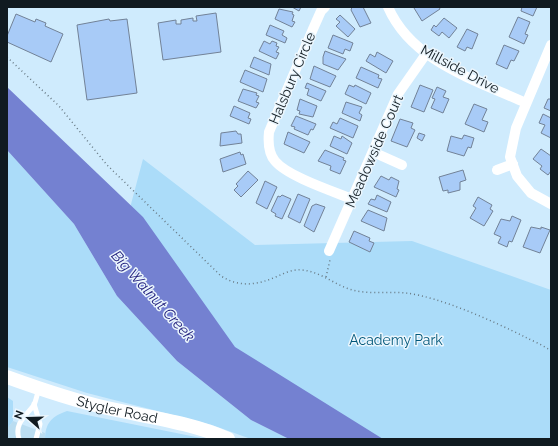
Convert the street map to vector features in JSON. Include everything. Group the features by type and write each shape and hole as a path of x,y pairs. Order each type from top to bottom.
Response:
{"main road":[{"name":"Stygler Road","path":"7,378 75,400 213,432 228,439"}],"street":[{"name":"Halsbury Circle","path":"325,7 321,11 269,132 268,147 274,161 285,170 352,199"},
{"name":"Millside Drive","path":"388,7 402,30 415,46 426,54 463,74 526,103"},
{"path":"551,45 516,128 510,157 517,176 531,193 551,204"},
{"name":"Meadowside Court","path":"329,251 398,94 426,54"},
{"path":"373,152 402,165"},
{"path":"497,170 513,164"}],"lane":[{"path":"19,439 17,434 20,419 34,404 39,388"},
{"path":"34,404 40,424 36,439"}],"path":[{"path":"7,57 59,106 107,166 221,276 230,282 249,285 265,282 288,272 301,270 326,277 349,289 368,293 406,293 445,303 501,325 551,351"},
{"path":"326,277 331,263 329,251"}],"shaded area":[{"path":"13,421 45,433 45,439 7,439 7,429"}],"green space":[{"path":"7,150 74,224 117,296 177,361 251,420 289,439 251,439 212,425 87,393 7,367"},
{"name":"Academy Park","path":"143,159 255,245 412,241 551,290 551,439 329,439 117,257"},
{"path":"7,397 13,401 13,421 7,429"},
{"path":"67,411 206,439 45,439 46,428 51,420"}],"water":[{"name":"Big Walnut Creek","path":"7,87 143,217 235,347 383,439 289,439 251,420 177,361 117,296 74,224 7,150"}],"building":[{"path":"292,7 301,7 299,11"},
{"path":"352,7 363,7 371,23 360,27 351,10"},
{"path":"439,7 440,9 422,21 414,8"},
{"path":"522,7 537,7 533,16 521,11"},
{"path":"279,9 293,12 292,14 294,15 292,21 295,22 292,27 275,19"},
{"path":"216,13 221,52 163,60 158,23 176,20 176,24 181,24 181,20 193,18 193,21 197,21 196,16"},
{"path":"16,14 35,22 36,19 46,23 45,26 63,34 51,62 7,42 7,36"},
{"path":"340,15 355,29 348,37 336,26 340,22 336,19"},
{"path":"518,17 530,22 525,34 528,35 524,44 509,37"},
{"path":"444,18 457,28 449,38 442,32 439,36 431,30 434,25 436,27"},
{"path":"109,19 110,21 127,19 137,93 87,100 77,25"},
{"path":"270,25 284,31 282,35 287,38 285,43 266,35"},
{"path":"467,29 478,34 472,49 467,47 465,51 457,47"},
{"path":"333,35 353,43 350,51 345,49 343,54 328,48"},
{"path":"264,41 270,44 272,41 277,43 276,46 279,47 276,52 279,53 276,59 259,51"},
{"path":"504,45 519,51 514,61 511,60 507,69 496,64"},
{"path":"325,51 346,59 338,70 323,64"},
{"path":"377,52 393,61 386,73 366,61 370,54 375,57"},
{"path":"254,57 271,64 269,75 250,67"},
{"path":"314,66 336,76 330,87 310,79"},
{"path":"361,67 379,75 378,78 382,79 378,88 356,78"},
{"path":"245,70 267,79 263,92 240,82"},
{"path":"307,83 326,91 321,101 307,95 309,89 305,88"},
{"path":"349,85 354,87 355,85 371,93 366,104 345,94"},
{"path":"420,85 433,90 424,112 411,107"},
{"path":"437,87 446,91 443,97 449,99 443,113 431,108 435,99 432,98"},
{"path":"243,89 257,93 256,95 259,96 256,102 259,103 256,108 238,101"},
{"path":"300,99 317,106 313,117 299,114 300,111 297,110"},
{"path":"548,99 551,99 551,111 544,108"},
{"path":"346,102 362,107 359,113 362,115 360,121 342,113"},
{"path":"474,104 487,109 482,120 488,122 484,132 465,124"},
{"path":"234,106 250,113 248,118 251,119 249,124 230,116"},
{"path":"543,114 551,118 551,138 541,133 545,125 539,123"},
{"path":"296,116 316,124 308,135 294,129 295,127 291,126"},
{"path":"340,118 358,126 353,138 330,128 333,122 337,124"},
{"path":"400,119 413,123 411,128 415,130 407,147 391,141"},
{"path":"236,131 238,134 241,134 242,143 220,146 221,133"},
{"path":"288,132 310,142 304,153 284,144"},
{"path":"419,133 425,135 422,141 417,138"},
{"path":"464,135 474,138 471,148 468,147 464,156 447,151 451,136 462,139"},
{"path":"334,136 341,139 342,136 352,143 347,154 330,146"},
{"path":"541,149 551,156 551,171 548,175 540,169 542,166 533,159"},
{"path":"325,150 344,158 343,160 346,161 340,174 330,170 331,166 318,161"},
{"path":"240,152 241,155 243,154 246,164 223,172 220,159"},
{"path":"463,170 466,180 460,182 460,190 448,193 448,190 443,191 439,177"},
{"path":"248,171 258,180 241,197 234,190 238,186 236,184"},
{"path":"381,176 389,180 391,177 399,181 397,189 399,190 396,197 374,187"},
{"path":"265,181 277,187 267,209 256,203"},
{"path":"298,194 310,199 300,223 288,217"},
{"path":"282,195 291,199 282,219 275,216 276,214 271,211 278,196 280,197"},
{"path":"377,195 391,202 387,212 368,204 371,199 375,200"},
{"path":"478,197 492,205 490,209 493,211 484,226 470,218 476,208 473,206"},
{"path":"316,204 325,207 314,232 304,226 312,206"},
{"path":"368,210 387,218 384,231 361,221"},
{"path":"512,216 521,220 512,242 509,241 507,247 498,243 501,237 494,234 501,219 510,221"},
{"path":"531,227 541,229 541,227 550,230 540,253 523,247"},
{"path":"354,231 370,238 369,241 374,243 370,252 349,242"}]}
